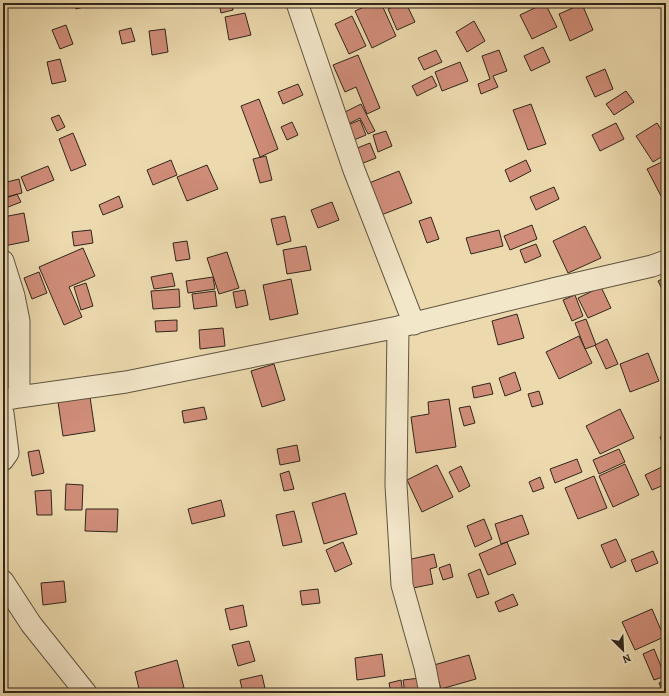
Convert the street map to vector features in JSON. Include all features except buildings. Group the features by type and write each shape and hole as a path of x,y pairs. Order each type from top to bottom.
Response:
{"street":[{"path":"297,3 406,326 396,485 402,585 425,667 430,693"},
{"path":"3,261 14,296 19,321 11,398 126,382 406,326 652,266 666,261"},
{"path":"3,413 8,453 3,460"},
{"path":"3,581 31,624 86,693"}]}
